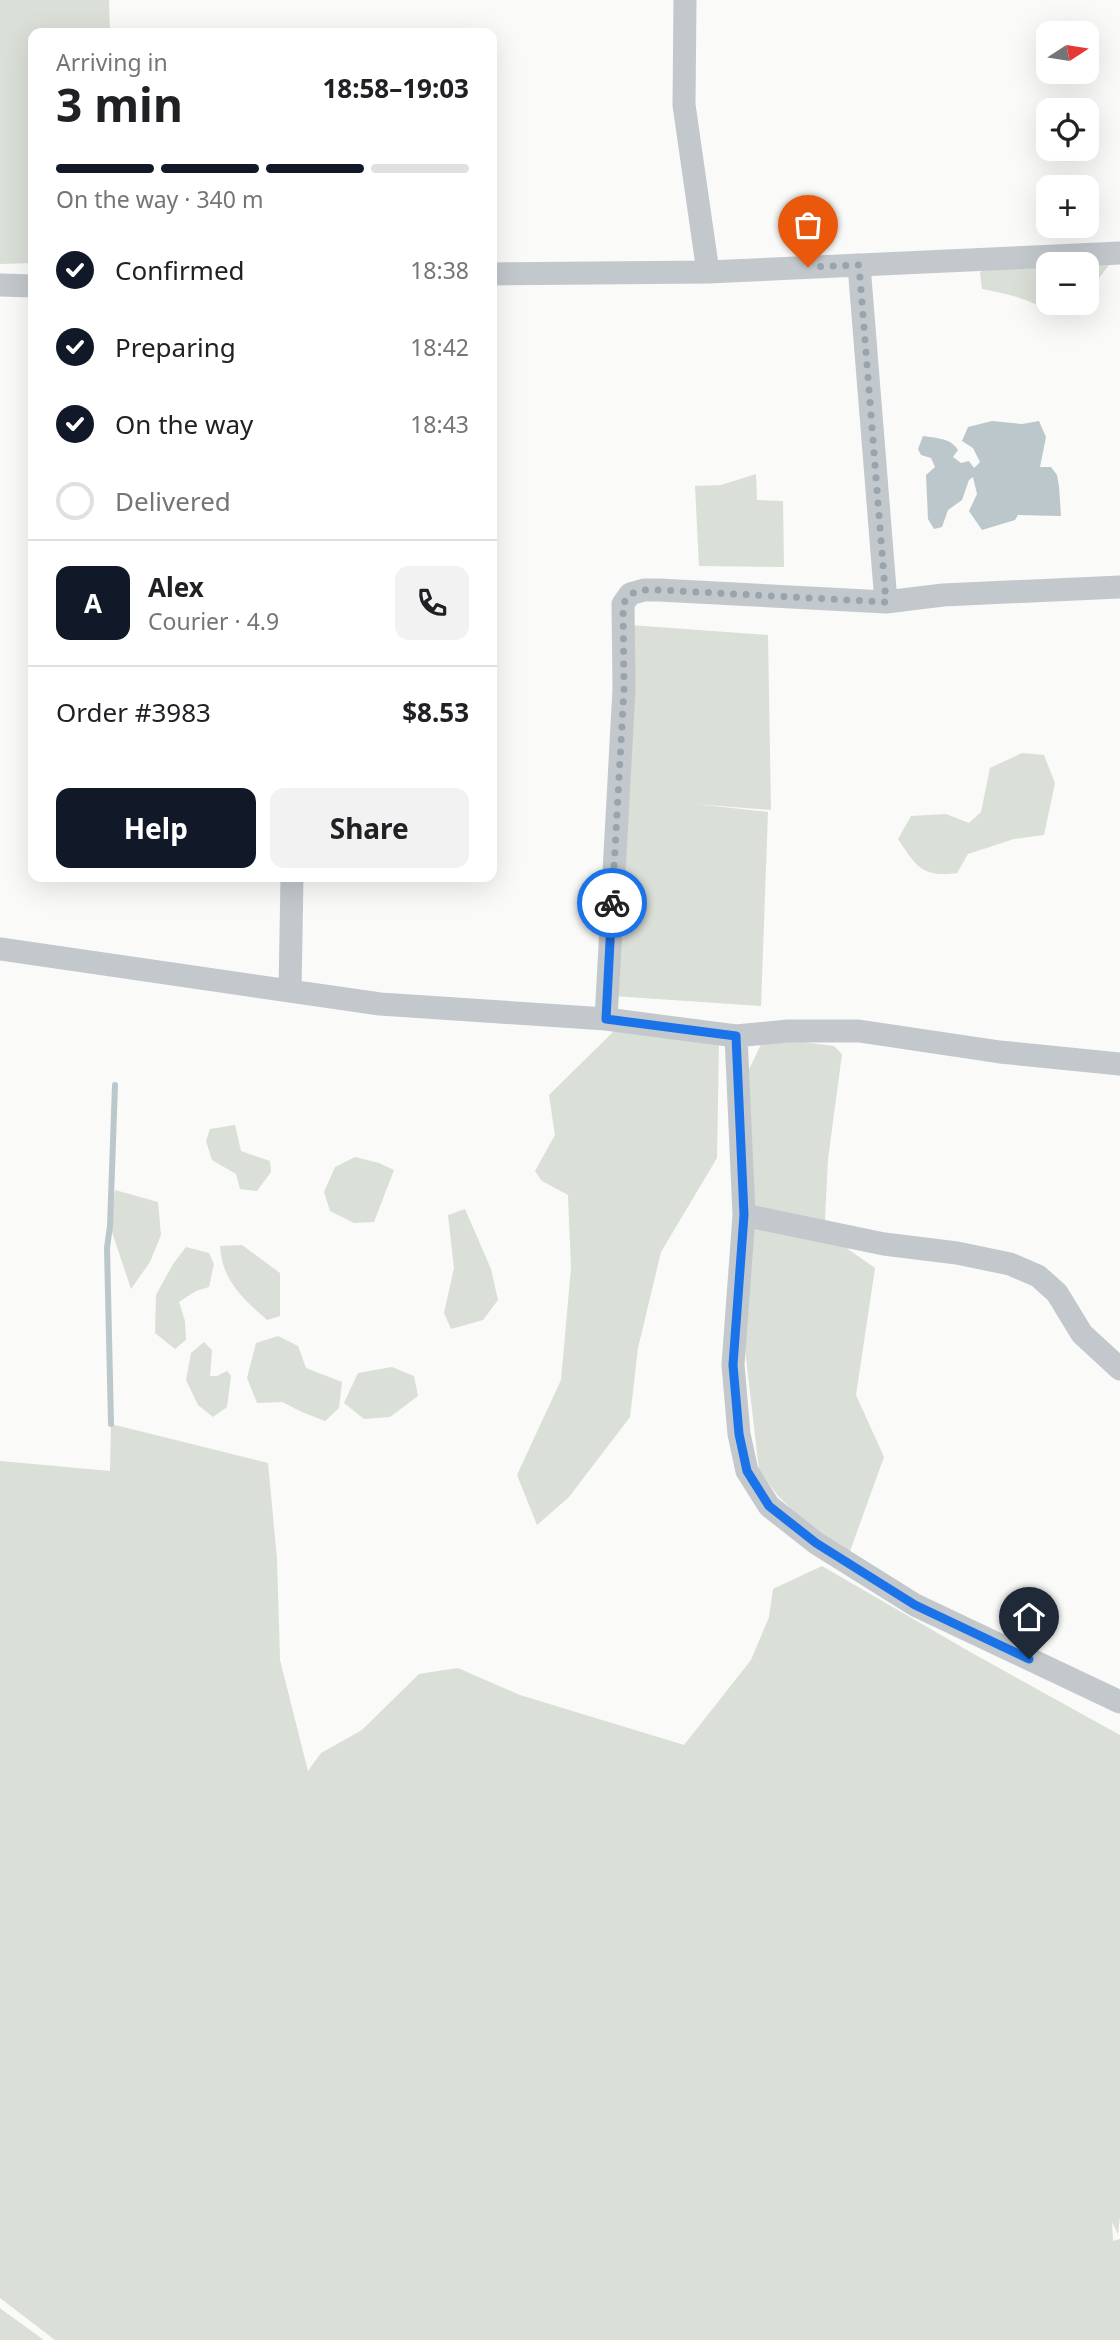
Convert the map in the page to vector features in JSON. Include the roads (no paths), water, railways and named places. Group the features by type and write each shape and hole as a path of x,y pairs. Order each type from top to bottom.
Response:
{"street":[{"path":"685,0 684,105 708,272"},
{"path":"497,274 708,272 1120,253"},
{"path":"859,265 886,602"},
{"path":"0,285 28,286"},
{"path":"606,1019 624,689 623,604 630,594 651,590 886,602 943,595 1120,587"},
{"path":"290,991 292,882"},
{"path":"0,949 380,1004 606,1019 736,1036 788,1031 859,1031 1000,1052 1120,1064"},
{"path":"736,1036 744,1215 733,1365 739,1434 747,1471 769,1506 816,1543 915,1605 1120,1702"},
{"path":"744,1215 884,1244 957,1253 1010,1264 1038,1276 1057,1293 1082,1334 1120,1368"}],"waterway":[{"path":"111,1424 107,1248 115,1085"}]}
